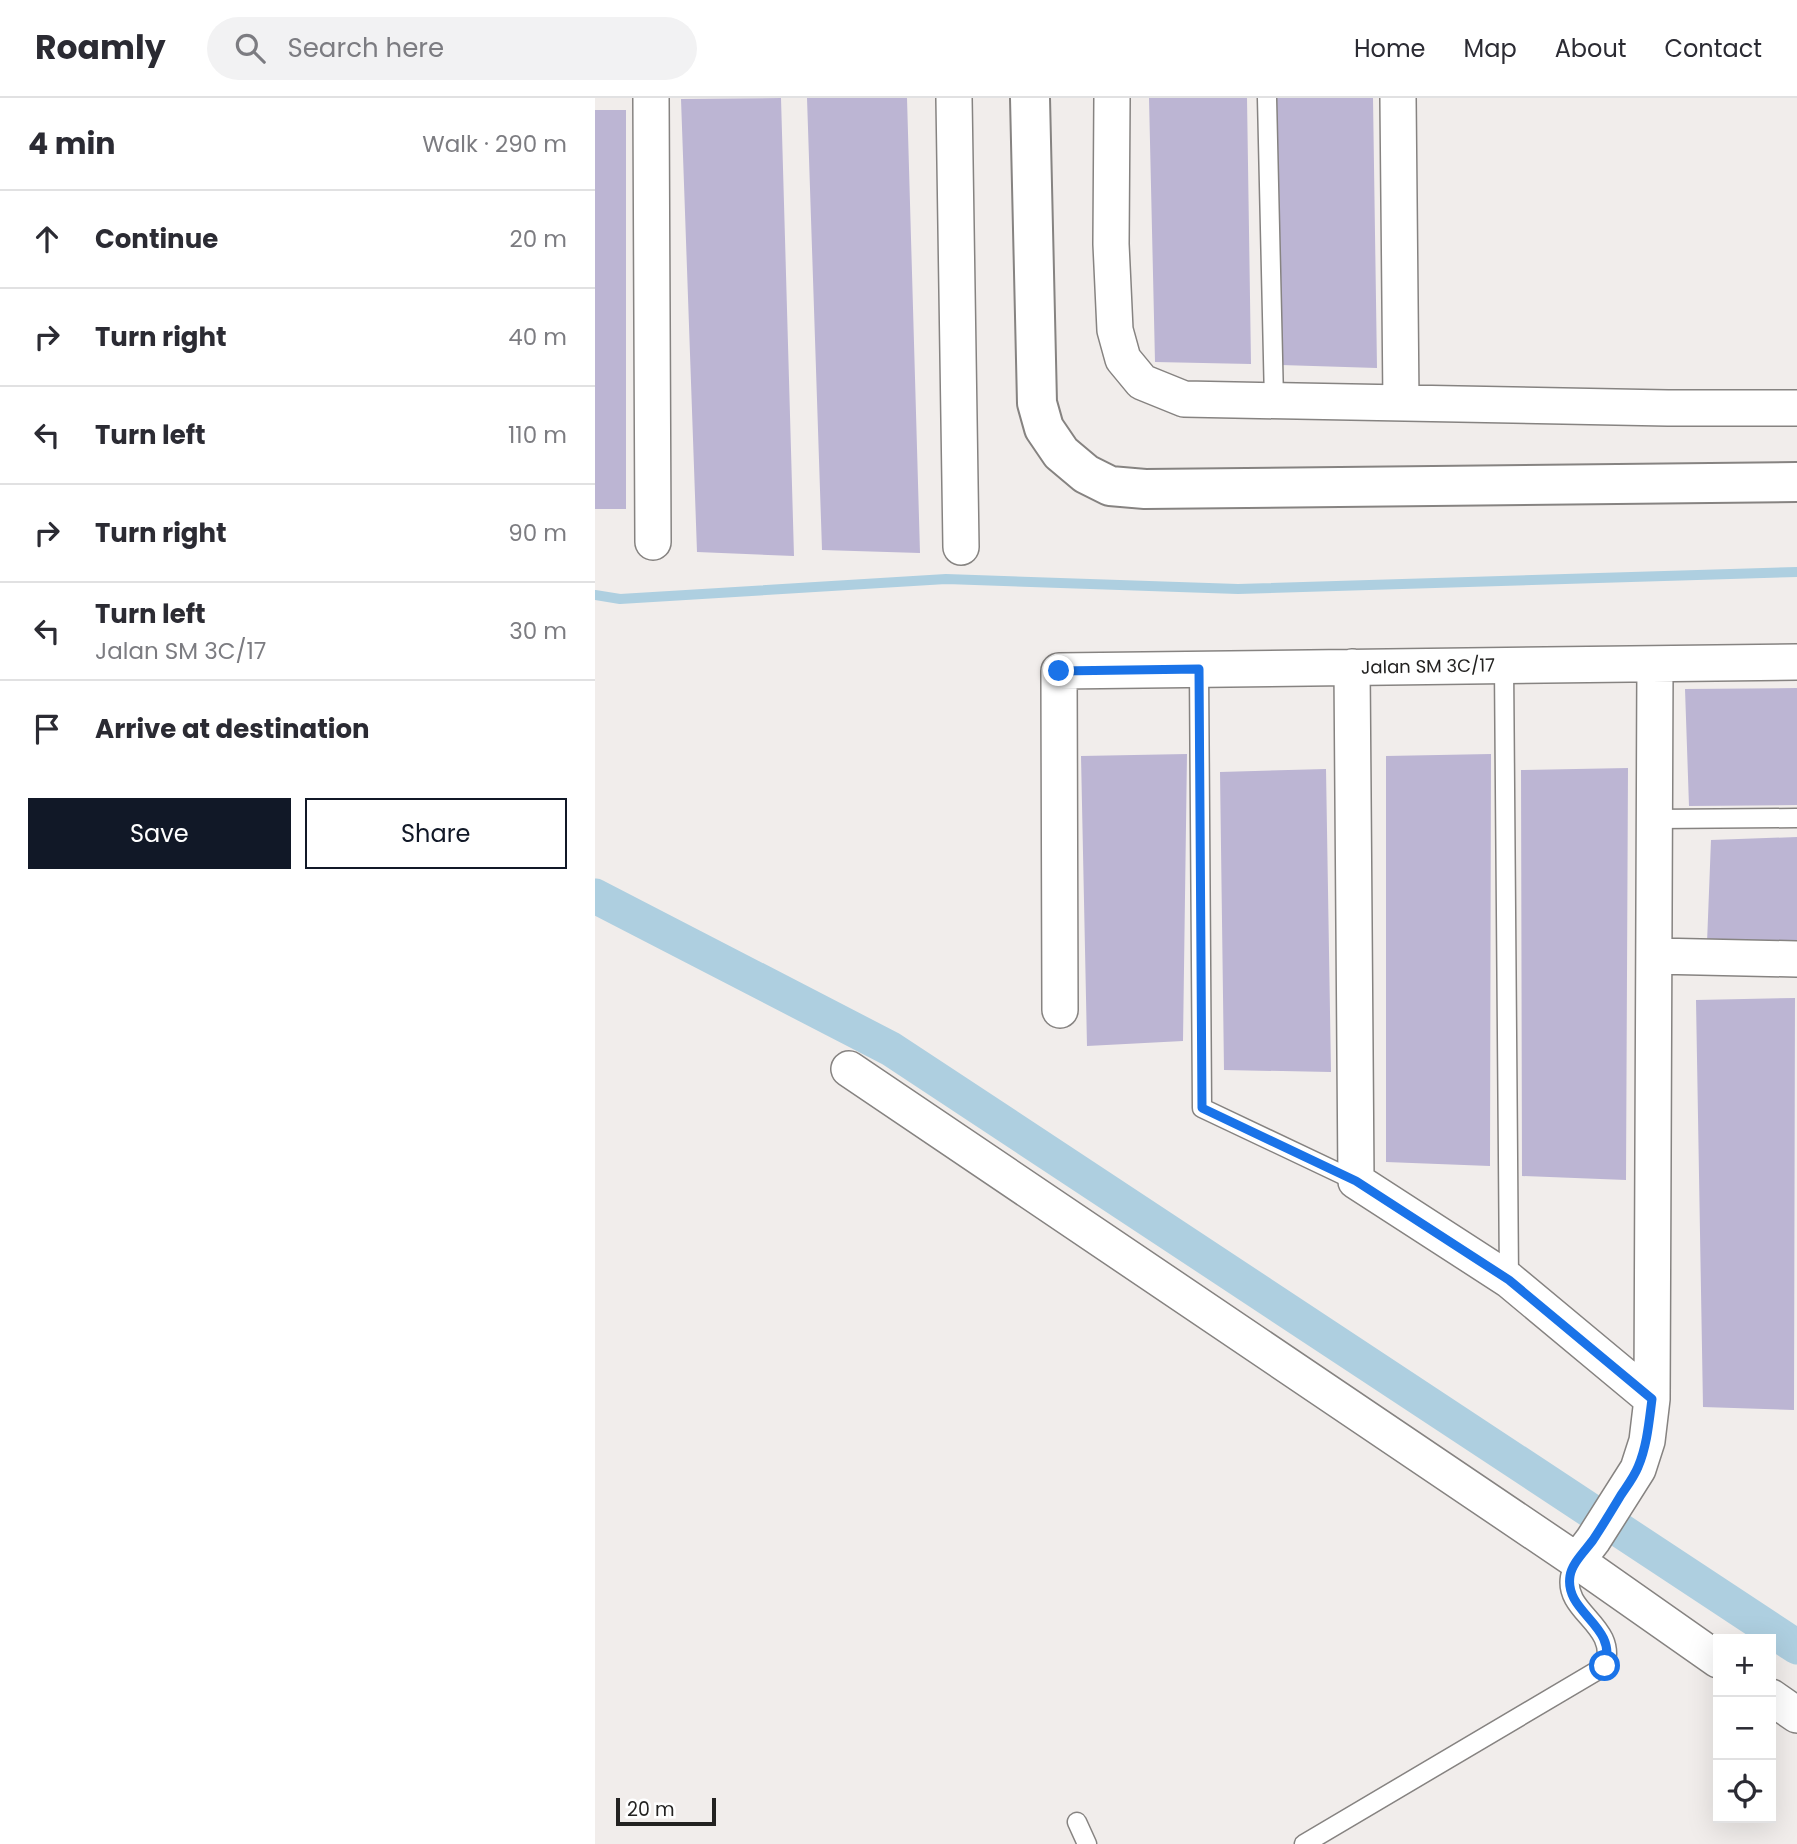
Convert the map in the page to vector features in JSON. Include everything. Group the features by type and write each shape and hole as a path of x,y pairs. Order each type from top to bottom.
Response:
{"street":[{"path":"651,98 653,542"},
{"path":"954,98 961,547"},
{"path":"1030,98 1037,403 1045,428 1061,453 1086,474 1110,486 1145,488 1797,482"},
{"path":"1112,98 1112,269 1115,330 1123,359 1142,383 1184,399 1797,408"},
{"path":"1398,98 1401,403"},
{"name":"Jalan SM 3C/17","path":"1060,1010 1059,671 1797,662"},
{"path":"1585,1551 1638,1469 1647,1441 1652,1399 1655,664"},
{"path":"1352,667 1356,1181 1509,1280 1652,1399"},
{"path":"1655,956 1797,959"},
{"path":"849,1069 1585,1551 1713,1656"},
{"path":"1776,1700 1797,1715"}],"lane":[{"path":"1267,98 1274,401"},
{"path":"1504,665 1509,1280"},
{"path":"1199,669 1202,1108 1356,1181"},
{"path":"1655,819 1797,818"},
{"path":"1304,1844 1605,1666 1608,1657 1606,1640 1575,1602 1570,1591 1570,1576 1585,1551"},
{"path":"1077,1822 1087,1844"}],"building":[{"path":"781,98 794,556 697,552 681,99"},
{"path":"807,98 907,98 920,553 822,550"},
{"path":"1149,98 1247,98 1251,364 1155,362"},
{"path":"1275,98 1373,98 1377,368 1281,365"},
{"path":"595,110 626,110 626,509 595,509"},
{"path":"1797,688 1797,805 1689,806 1685,689"},
{"path":"1187,754 1183,1041 1087,1046 1081,756"},
{"path":"1491,754 1490,1166 1386,1162 1386,756"},
{"path":"1628,768 1626,1180 1522,1176 1521,770"},
{"path":"1326,769 1331,1072 1224,1070 1220,772"},
{"path":"1797,837 1797,942 1707,943 1711,840"},
{"path":"1795,998 1794,1410 1703,1407 1696,1000"}],"waterway":[{"path":"595,595 620,599 946,579 1238,589 1797,572"},
{"path":"595,896 891,1049 1797,1647"}],"route":[{"path":"1059,671 1199,669 1202,1108 1356,1181 1509,1280 1652,1399 1647,1441 1638,1469 1577,1561 1570,1576 1570,1591 1575,1602 1606,1640 1608,1657 1605,1666"}]}
